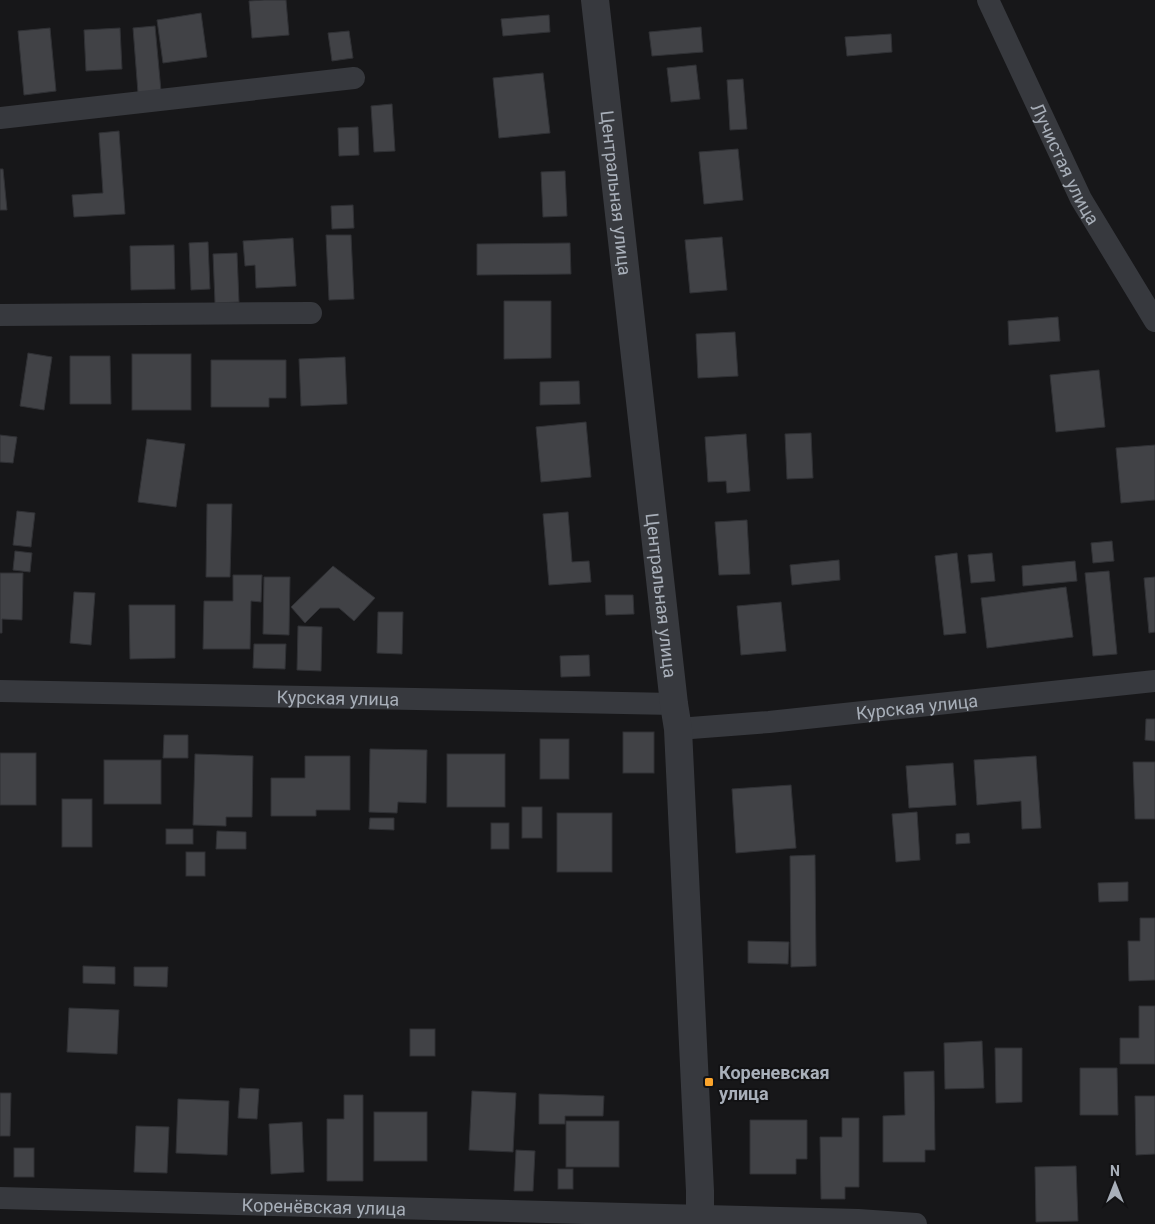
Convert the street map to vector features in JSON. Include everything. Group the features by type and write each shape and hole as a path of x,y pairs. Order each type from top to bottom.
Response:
{"street":[{"name":"Центральная улица","path":"595,0 676,716 700,1211"},
{"name":"Лучистая улица","path":"988,0 1081,199 1155,321"},
{"path":"0,118 354,78"},
{"path":"0,315 310,312"},
{"name":"Курская улица","path":"0,691 676,716 769,722 1155,681"},
{"name":"Коренёвская улица","path":"0,1198 700,1211 916,1224"}],"building":[{"path":"286,0 289,35 252,38 249,1"},
{"path":"201,13 207,57 163,63 157,20"},
{"path":"549,15 550,32 503,36 501,19"},
{"path":"155,26 161,91 138,93 133,28"},
{"path":"701,27 703,52 652,56 649,32"},
{"path":"50,28 56,91 24,95 18,31"},
{"path":"120,28 122,69 86,71 84,30"},
{"path":"349,31 353,58 332,61 328,33"},
{"path":"891,34 892,52 847,56 845,37"},
{"path":"696,65 700,99 671,102 667,68"},
{"path":"543,73 550,133 499,138 493,78"},
{"path":"743,79 747,129 730,130 727,80"},
{"path":"392,104 395,151 374,152 371,106"},
{"path":"358,127 359,155 339,156 338,128"},
{"path":"119,131 125,214 74,217 72,195 103,193 99,133"},
{"path":"738,149 743,200 704,204 699,152"},
{"path":"0,169 3,169 7,210 0,210"},
{"path":"565,171 567,216 543,217 541,172"},
{"path":"353,205 354,228 332,229 331,206"},
{"path":"326,235 351,235 354,299 329,300"},
{"path":"722,237 727,290 690,293 685,240"},
{"path":"293,238 296,286 256,288 255,265 245,266 243,241"},
{"path":"208,242 210,289 191,290 189,243"},
{"path":"570,243 571,274 477,275 477,244"},
{"path":"174,245 175,289 131,290 130,246"},
{"path":"237,253 239,302 215,303 213,254"},
{"path":"504,301 551,301 551,358 504,359"},
{"path":"1058,317 1060,341 1009,345 1008,321"},
{"path":"735,332 738,376 698,378 696,334"},
{"path":"28,353 52,357 44,410 20,406"},
{"path":"132,354 191,354 191,410 132,410"},
{"path":"70,356 110,356 111,404 70,404"},
{"path":"345,357 347,404 301,406 299,359"},
{"path":"211,360 286,360 286,398 269,398 269,407 211,407"},
{"path":"1099,370 1105,427 1056,432 1050,375"},
{"path":"579,381 580,404 540,405 540,382"},
{"path":"586,422 591,477 541,482 536,427"},
{"path":"811,433 813,478 787,479 785,434"},
{"path":"746,434 750,491 727,493 726,481 708,482 705,437"},
{"path":"0,435 17,437 13,463 0,462"},
{"path":"147,439 185,444 176,507 138,502"},
{"path":"1155,445 1155,500 1121,503 1116,448"},
{"path":"207,504 232,504 230,577 206,577"},
{"path":"17,511 35,513 31,547 13,545"},
{"path":"568,512 572,562 589,561 591,582 549,585 543,514"},
{"path":"747,520 750,574 719,575 715,522"},
{"path":"1112,541 1114,561 1093,563 1091,543"},
{"path":"15,551 32,553 30,572 13,570"},
{"path":"957,553 966,633 944,635 935,556"},
{"path":"992,553 995,581 971,583 968,555"},
{"path":"839,560 840,580 792,585 790,565"},
{"path":"1075,561 1077,581 1023,586 1022,566"},
{"path":"333,566 375,598 354,621 339,608 320,608 305,623 291,607"},
{"path":"1109,571 1117,654 1093,656 1085,573"},
{"path":"0,573 23,573 22,620 2,619 2,633 0,633"},
{"path":"233,575 262,575 261,602 251,601 250,649 203,649 204,601 233,601"},
{"path":"264,577 290,577 289,635 263,634"},
{"path":"1155,577 1155,632 1149,633 1144,578"},
{"path":"1066,587 1073,637 987,648 981,598"},
{"path":"74,592 95,593 91,645 70,643"},
{"path":"605,595 633,595 634,614 606,615"},
{"path":"781,602 786,651 741,655 737,606"},
{"path":"129,605 175,605 175,658 130,659"},
{"path":"378,612 403,612 402,654 377,653"},
{"path":"298,626 322,627 321,671 297,670"},
{"path":"254,644 286,644 285,669 253,668"},
{"path":"589,655 590,676 561,677 560,656"},
{"path":"1146,719 1155,719 1155,741 1145,740"},
{"path":"623,732 654,732 654,773 623,773"},
{"path":"164,735 188,735 188,758 163,758"},
{"path":"540,739 569,739 569,779 540,779"},
{"path":"370,749 427,750 426,803 398,802 397,813 369,812"},
{"path":"0,753 36,753 36,805 0,805"},
{"path":"195,754 253,756 252,817 226,817 226,826 193,825"},
{"path":"447,754 505,754 505,807 447,807"},
{"path":"305,756 350,756 350,810 316,810 316,816 271,816 271,778 305,778"},
{"path":"1036,756 1041,828 1022,829 1021,801 977,805 974,760"},
{"path":"104,760 161,760 161,804 104,804"},
{"path":"1133,762 1155,762 1155,819 1135,819"},
{"path":"953,763 956,805 909,808 906,766"},
{"path":"791,785 796,848 736,853 732,789"},
{"path":"62,799 92,799 92,847 62,847"},
{"path":"522,807 542,807 542,838 522,838"},
{"path":"917,812 920,860 896,862 892,814"},
{"path":"557,813 612,813 612,872 557,872"},
{"path":"370,818 394,818 394,830 369,829"},
{"path":"491,823 509,823 509,849 491,849"},
{"path":"166,829 193,829 193,844 166,844"},
{"path":"217,831 246,832 246,849 216,849"},
{"path":"969,833 970,843 956,844 956,834"},
{"path":"186,852 205,852 205,876 186,876"},
{"path":"815,855 816,966 791,967 790,856"},
{"path":"1128,882 1128,901 1099,902 1098,883"},
{"path":"1140,918 1155,918 1155,980 1129,981 1128,941 1140,941"},
{"path":"748,941 789,942 788,964 748,963"},
{"path":"83,966 115,967 115,984 83,983"},
{"path":"134,967 168,967 167,987 134,986"},
{"path":"1139,1006 1155,1006 1155,1064 1120,1064 1120,1038 1139,1038"},
{"path":"69,1008 119,1010 117,1054 67,1052"},
{"path":"410,1029 435,1029 435,1056 410,1056"},
{"path":"982,1041 984,1088 945,1089 944,1043"},
{"path":"995,1048 1022,1048 1022,1102 996,1103"},
{"path":"1080,1068 1117,1068 1118,1115 1080,1115"},
{"path":"934,1071 935,1150 925,1150 925,1162 883,1162 883,1116 905,1115 904,1072"},
{"path":"240,1088 259,1089 257,1119 238,1118"},
{"path":"472,1091 516,1093 513,1152 469,1150"},
{"path":"0,1093 11,1093 10,1136 0,1136"},
{"path":"539,1094 604,1096 603,1116 565,1116 565,1124 539,1124"},
{"path":"344,1095 363,1095 363,1181 327,1181 327,1119 344,1119"},
{"path":"1135,1096 1155,1096 1155,1154 1136,1155"},
{"path":"178,1099 229,1101 227,1155 176,1153"},
{"path":"374,1112 427,1112 427,1161 374,1161"},
{"path":"842,1118 859,1118 859,1187 845,1187 845,1199 821,1199 820,1137 842,1137"},
{"path":"750,1120 807,1120 807,1159 796,1159 796,1174 750,1174"},
{"path":"566,1121 619,1121 619,1167 566,1167"},
{"path":"302,1122 304,1172 271,1174 269,1124"},
{"path":"136,1126 169,1127 167,1173 134,1172"},
{"path":"14,1148 34,1148 34,1177 14,1177"},
{"path":"516,1150 535,1151 533,1191 514,1191"},
{"path":"1076,1166 1078,1221 1036,1222 1035,1167"},
{"path":"558,1169 573,1169 573,1189 558,1189"}],"place":[{"name":"Кореневская улица","path":"709,1082"}]}
